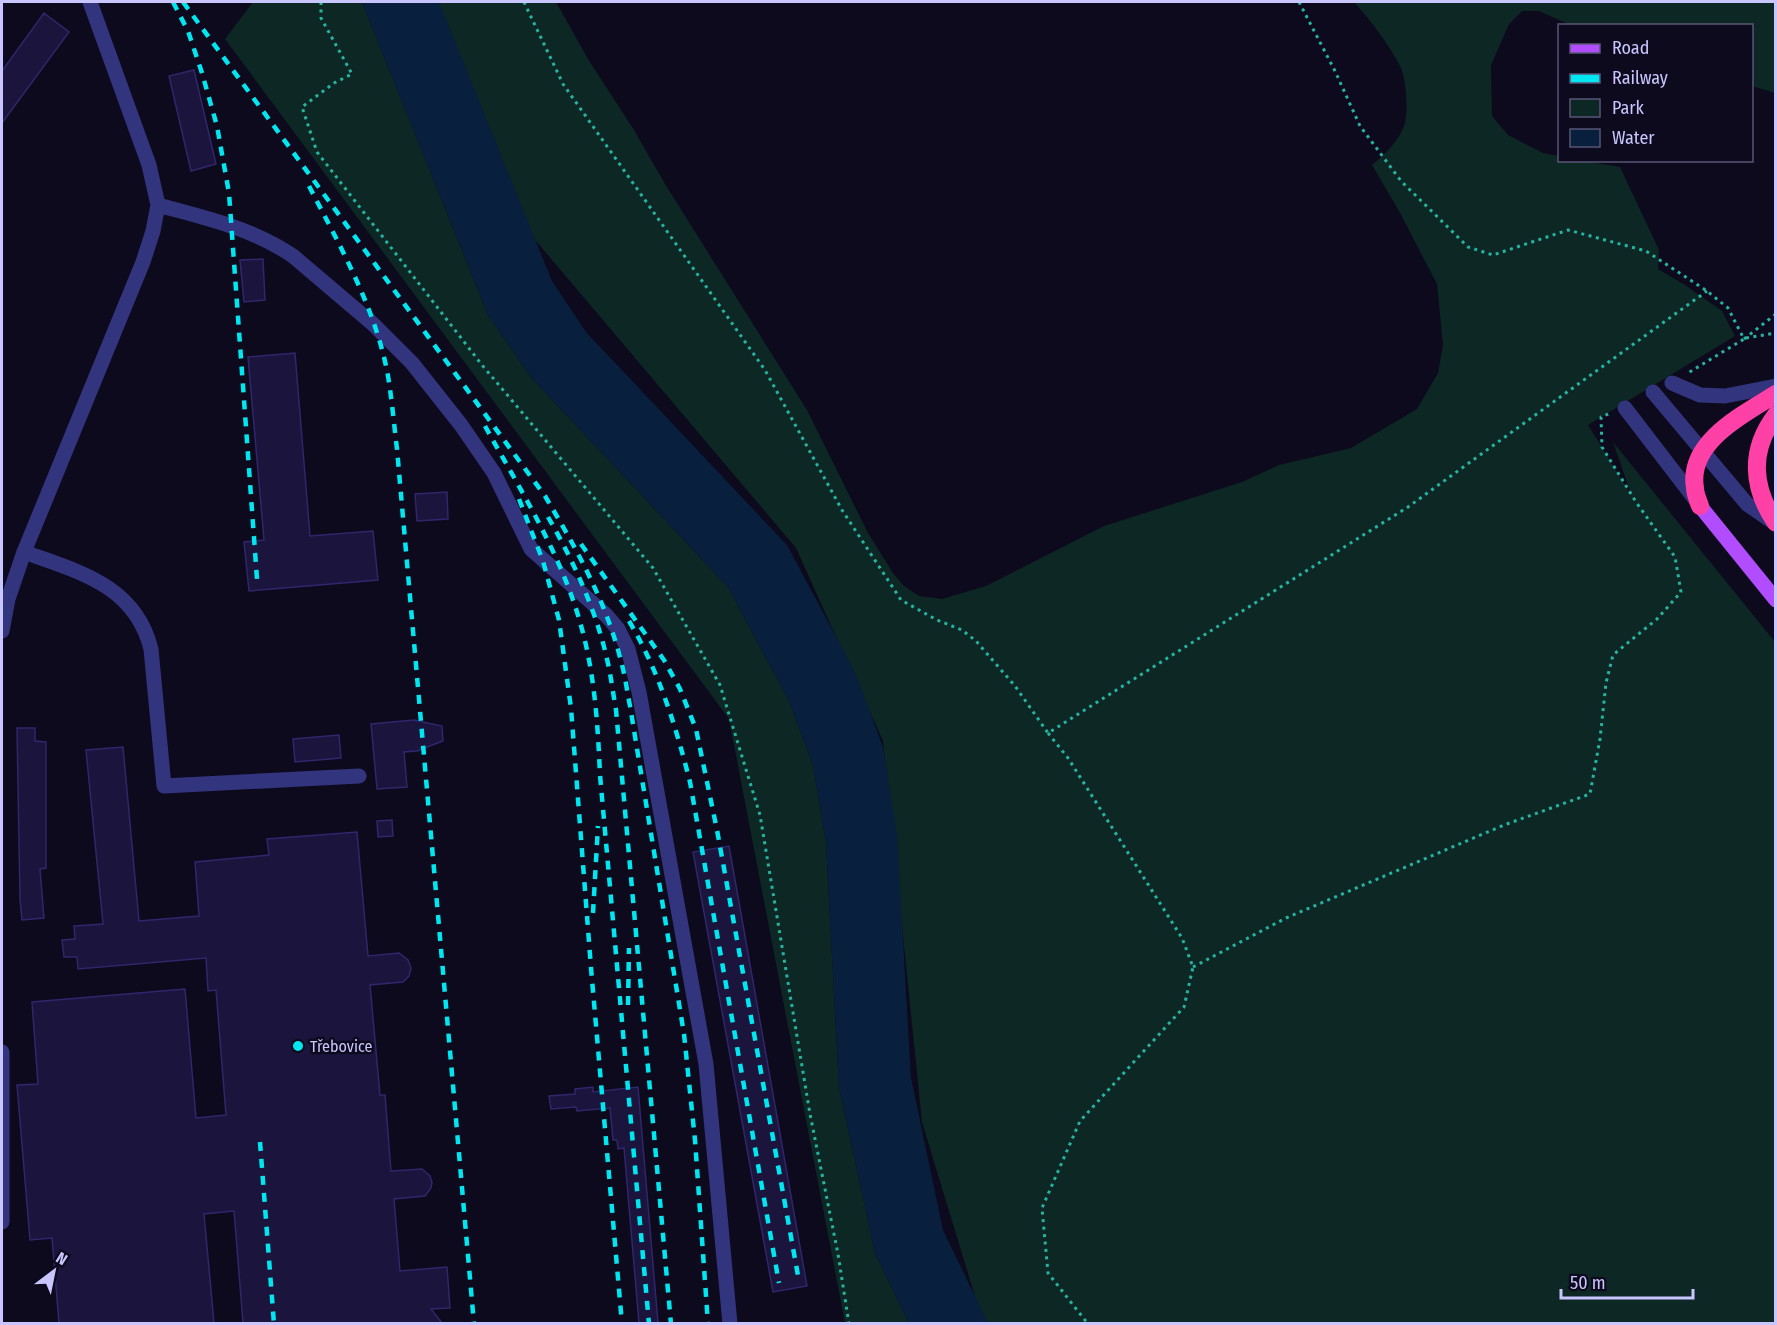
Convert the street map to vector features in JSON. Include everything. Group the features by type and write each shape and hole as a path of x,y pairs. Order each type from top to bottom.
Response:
{"highway":[{"path":"1700,506 1694,487 1695,471 1702,451 1717,434 1776,394"},
{"path":"1776,415 1765,431 1759,447 1756,467 1761,497 1776,524"}],"main road":[{"path":"1700,506 1776,600"}],"lane":[{"path":"2,631 8,599 24,552 143,262 158,205 148,165 90,2"},
{"path":"158,205 232,225 279,246 386,336 412,363 480,451 504,491 531,549 606,615 623,639 633,664 639,692 706,1064 730,1323"},
{"path":"1672,383 1700,395 1725,396 1776,386"},
{"path":"1653,392 1747,504 1776,524"},
{"path":"1624,408 1700,506"},
{"path":"24,552 72,569 110,588 121,596 137,614 148,635 151,649 164,786 358,776"},
{"path":"2,1052 2,1222"}],"path":[{"path":"321,2 321,18 352,74 334,83 302,107 317,152 482,365 653,567 720,685 760,815 810,1114 838,1254 849,1323"},
{"path":"524,2 562,84 765,370 842,510 901,600 937,620 962,630 976,641 1015,686 1068,758 1182,938 1193,967 1184,1007 1080,1121 1042,1208 1048,1273 1088,1323"},
{"path":"1299,2 1335,71 1360,126 1401,181 1468,247 1493,255 1568,230 1646,251 1707,291 1728,308 1744,339"},
{"path":"1048,733 1408,507 1707,291"},
{"path":"1672,383 1744,339 1776,314"},
{"path":"1744,339 1776,333"},
{"path":"1193,967 1286,918 1504,825 1590,794 1606,683 1613,655 1657,619 1681,592 1676,557 1636,502 1602,447 1601,417 1624,408"}],"green space":[{"path":"253,2 362,2 488,315 530,376 728,587 789,701 813,765 826,843 839,1087 875,1253 909,1323 845,1323 729,719 225,39"},
{"path":"418,2 556,2 588,59 807,410 868,533 893,573 904,586 919,596 942,599 986,586 1104,526 1242,482 1279,465 1351,448 1417,409 1438,373 1443,345 1437,284 1372,165 1395,142 1401,132 1406,120 1407,105 1402,71 1395,57 1379,32 1354,2 1775,2 1775,93 1753,86 1753,24 1568,24 1539,11 1522,11 1509,24 1491,65 1492,116 1508,135 1543,153 1558,156 1558,162 1590,162 1620,167 1659,250 1658,269 1722,311 1735,336 1588,425 1631,494 1613,442 1775,642 1775,1323 983,1323 922,1122 883,741 796,548 536,241 507,201"}],"water":[{"path":"362,2 439,2 552,281 586,332 787,545 855,672 883,747 897,835 911,1078 943,1230 988,1323 909,1323 875,1253 839,1087 826,843 813,765 789,701 728,587 530,376 488,315"}],"building":[{"path":"44,13 69,32 2,123 2,71"},
{"path":"194,70 216,164 191,171 169,76"},
{"path":"263,259 265,300 244,302 240,260"},
{"path":"295,353 310,536 373,531 378,580 249,591 244,542 264,540 248,357"},
{"path":"447,492 448,519 417,521 415,494"},
{"path":"414,720 442,726 443,741 417,751 404,752 407,787 377,789 371,724"},
{"path":"17,728 35,728 35,741 46,742 46,868 40,869 44,918 22,920 20,899"},
{"path":"339,735 341,758 295,762 293,739"},
{"path":"123,747 139,921 199,916 195,862 269,855 267,839 357,832 368,956 399,953 408,960 411,968 409,976 403,982 370,985 380,1095 385,1095 391,1171 422,1169 430,1176 432,1182 425,1196 394,1199 400,1271 447,1267 450,1308 431,1309 442,1323 243,1323 234,1211 204,1214 214,1323 59,1323 52,1238 30,1240 17,1085 38,1084 32,1002 185,989 196,1118 226,1115 216,990 208,991 206,958 78,969 77,957 64,957 62,940 75,939 74,926 103,924 86,750"},
{"path":"392,820 393,836 378,837 377,821"},
{"path":"729,846 807,1286 773,1292 693,852"},
{"path":"593,1087 593,1092 638,1087 658,1323 639,1323 624,1148 618,1149 617,1140 613,1140 610,1108 577,1111 576,1107 551,1109 549,1096 575,1094 575,1089"}],"railway":[{"path":"173,2 188,31 202,73 217,126 229,193 257,579"},
{"path":"183,2 545,496 579,555 599,596 615,639 626,683 684,1034 695,1140 708,1324"},
{"path":"309,186 366,302 382,351 389,385 397,449 474,1324"},
{"path":"485,426 541,526 565,578 583,633 590,668 597,722 649,1324"},
{"path":"519,499 543,561 559,620 571,708 622,1324"},
{"path":"548,517 575,568 597,622 616,710 671,1324"},
{"path":"581,544 664,660 680,689 696,729 717,830 799,1281"},
{"path":"629,621 640,640 666,700 690,782 779,1283"},
{"path":"593,913 598,826"},
{"path":"628,1005 629,948"},
{"path":"260,1142 274,1324"}],"place":[{"name":"Třebovice","path":"298,1046"}]}
